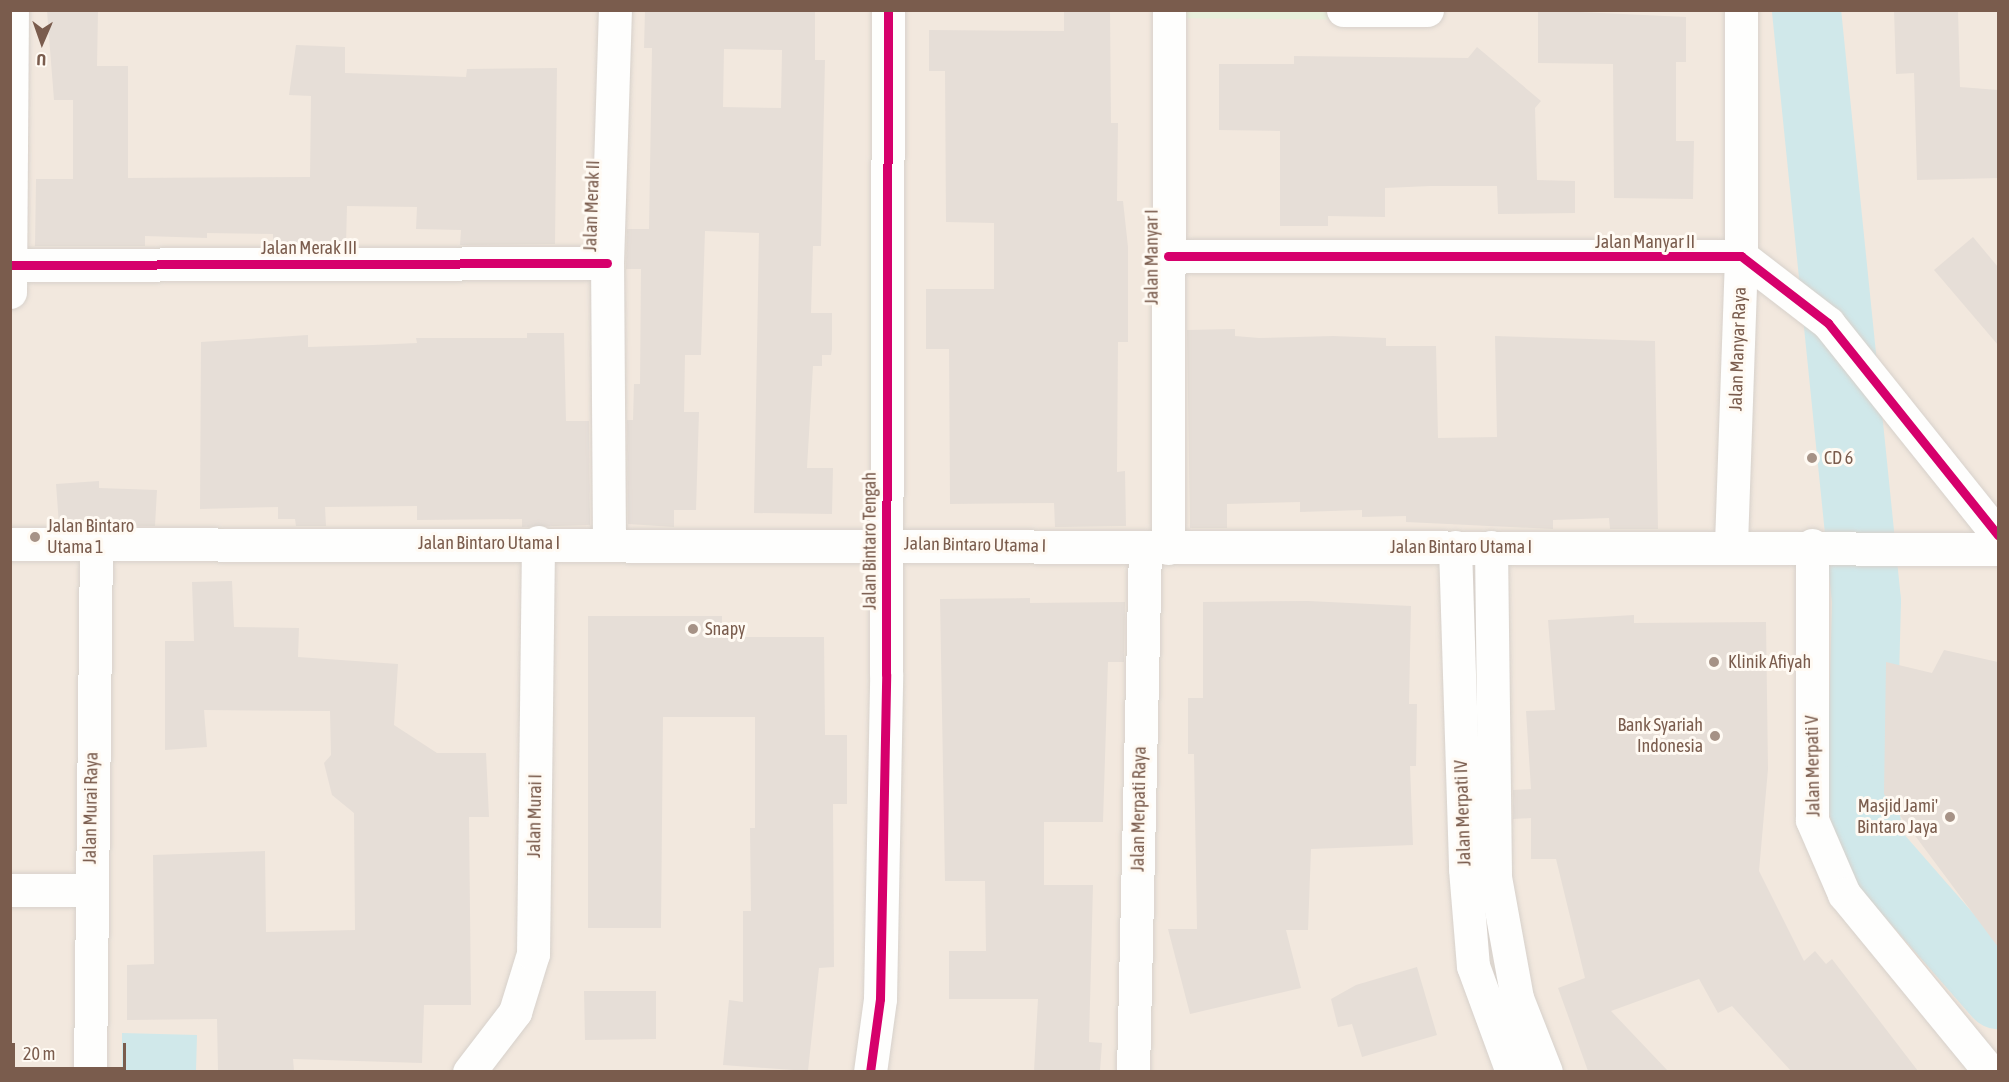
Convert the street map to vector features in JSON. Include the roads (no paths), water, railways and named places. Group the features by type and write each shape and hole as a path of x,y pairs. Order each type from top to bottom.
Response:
{"street":[{"path":"10,292 12,10"},
{"name":"Jalan Merak II","path":"609,543 607,263 615,10"},
{"name":"Jalan Bintaro Tengah","path":"870,1071 880,999 887,544 888,10"},
{"name":"Jalan Manyar I","path":"1156,548 1168,256 1169,10"},
{"path":"1343,10 1427,10"},
{"name":"Jalan Manyar Raya","path":"1731,544 1741,256 1741,10"},
{"name":"Jalan Manyar II","path":"1168,256 1741,256"},
{"path":"1741,256 1828,324 1998,535"},
{"name":"Jalan Merak III","path":"11,265 607,263"},
{"name":"Jalan Bintaro Utama I","path":"10,544 538,542 1156,548 1731,544 1998,549"},
{"name":"Jalan Murai I","path":"469,1071 515,1012 533,954 538,542"},
{"name":"Jalan Murai Raya","path":"90,1071 90,890 96,544"},
{"name":"Jalan Merpati V","path":"1818,545 1812,820 1844,894 1990,1071"},
{"name":"Jalan Merpati IV","path":"1455,547 1465,869 1473,966 1488,1013 1512,1071"},
{"name":"Jalan Merpati IV","path":"1491,547 1496,877 1517,998 1546,1071"},
{"name":"Jalan Merpati Raya","path":"1132,1071 1156,548"},
{"path":"10,890 90,890"},
{"path":"1488,1013 1517,998"}],"water":[{"path":"122,1033 197,1035 196,1071 122,1071"}],"waterway":[{"path":"1806,10 1866,601 1861,797 1871,849 1998,994"}],"place":[{"name":"CD 6","path":"1812,458"},
{"name":"Jalan Bintaro Utama 1","path":"35,537"},
{"name":"Snapy","path":"693,629"},
{"name":"Klinik Afiyah","path":"1714,662"},
{"name":"Bank Syariah Indonesia","path":"1715,736"},
{"name":"Masjid Jami' Bintaro Jaya","path":"1950,817"}]}
